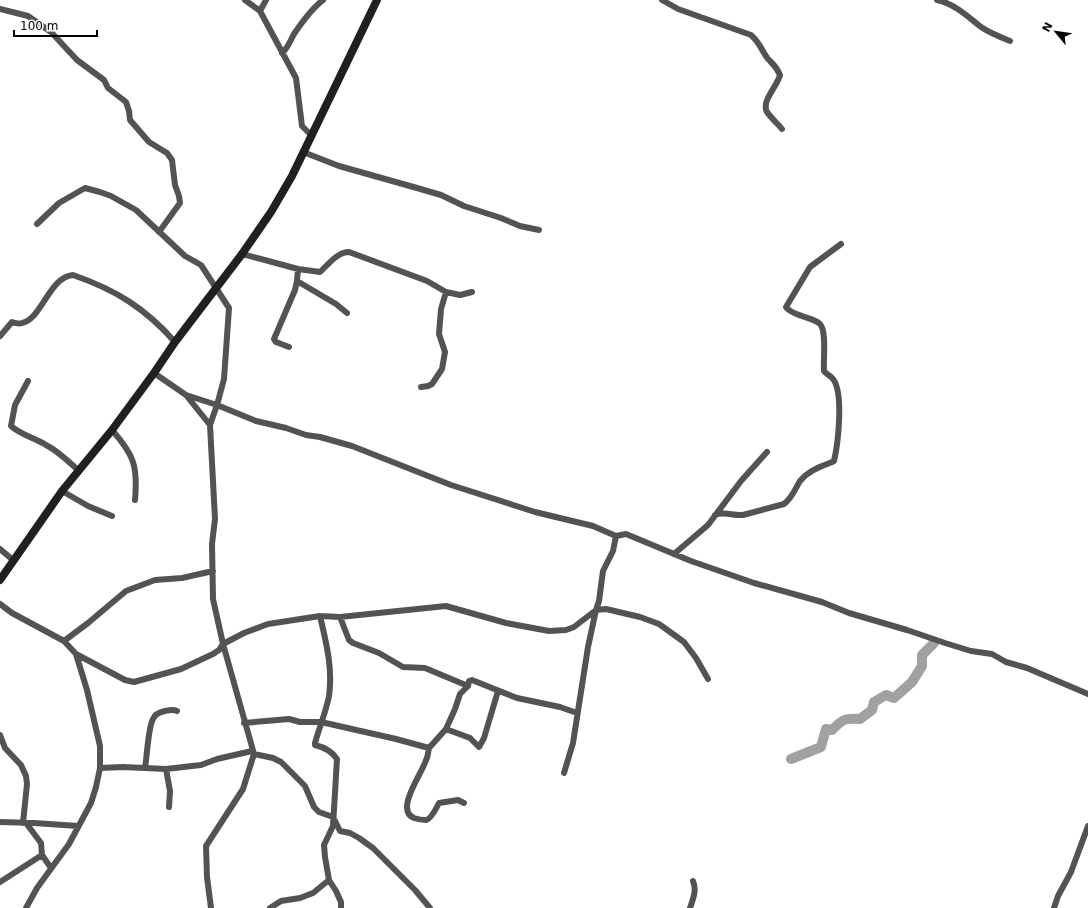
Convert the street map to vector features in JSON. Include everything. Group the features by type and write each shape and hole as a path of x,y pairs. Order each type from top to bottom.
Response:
{"street":[{"path":"245,0 260,11 296,78 302,126 311,136"},
{"path":"260,11 266,0"},
{"path":"282,53 286,50 306,17 322,0"},
{"path":"0,580 62,491 112,430 175,342 242,254 274,206 292,176 377,0"},
{"path":"662,0 678,9 751,35 758,42 768,58 776,66 780,75 776,86 766,100 766,106 767,112 782,129"},
{"path":"937,0 952,6 972,18 981,27 993,34 1010,41"},
{"path":"0,9 28,16 51,32 77,60 104,80 108,88 124,100 129,111 130,120 149,142 167,153 170,157 172,160 175,185 180,203 159,232"},
{"path":"303,152 339,166 423,190 520,226 540,230"},
{"path":"37,224 60,203 80,190 88,188 111,196 136,210 185,256 201,265 229,308 224,379 218,405 210,425 215,519 212,544 214,605 223,644 253,752 243,789 206,846 207,877 211,908"},
{"path":"715,515 721,512 736,516 743,515 784,504 789,500 805,475 834,460 840,417 840,406 834,380 824,371 822,327 817,322 788,310 786,307 810,267 827,256 841,244"},
{"path":"242,254 298,269 320,272 343,252 349,252 427,282 446,292 460,295 472,292"},
{"path":"289,347 276,342 274,339 295,290 298,269"},
{"path":"0,336 12,322 20,324 32,318 59,282 66,276 73,276 116,294 142,310 158,323 175,342"},
{"path":"297,281 336,304 347,313"},
{"path":"421,387 432,384 442,368 445,352 440,334 440,316 446,292"},
{"path":"154,373 186,395 210,425"},
{"path":"28,381 15,405 10,426 58,452 78,470"},
{"path":"186,395 218,405 256,421 352,446 451,485 535,512 594,526 616,536 626,534 690,561 754,583 822,602 849,613 971,651 992,654 1006,662 1027,668 1088,694"},
{"path":"112,430 126,445 133,458 136,475 135,500"},
{"path":"674,554 708,525 741,480 767,452"},
{"path":"62,491 88,506 112,516"},
{"path":"564,773 573,742 588,647 599,601 603,571 612,551 616,536"},
{"path":"0,548 13,560"},
{"path":"64,641 126,591 155,580 182,578 213,571"},
{"path":"0,604 12,613 64,641 76,654 125,680 134,682 181,669 213,654 219,650 223,644 244,632 268,624 320,616 340,617 446,606 506,623 549,631 566,630 574,627 596,610 606,609 640,617 659,624 684,642 696,658 708,679"},
{"path":"320,616 330,663 328,696 315,745 324,747 334,754 338,762 333,826 324,845 329,880 341,902 341,908"},
{"path":"340,617 349,640 353,643 379,653 403,667 425,668 468,686"},
{"path":"26,908 37,888 70,844 91,803 100,768 100,746 87,690 76,654"},
{"path":"464,804 458,800 439,803 426,820 414,818 407,811 412,787 427,760 428,748 446,729 456,709 460,694 468,686 469,681 472,680 517,698 560,707 577,713"},
{"path":"446,729 470,738 479,747 484,738 498,691"},
{"path":"145,768 150,727 153,718 162,712 177,711"},
{"path":"244,723 289,719 300,722 321,722 428,748"},
{"path":"0,735 5,748 21,765 26,776 27,784 24,823 38,838 42,855 51,868"},
{"path":"100,768 123,767 166,769 200,765 217,759 253,752 273,758 281,762 305,786 314,807 319,812 334,817 340,831 350,833 373,848 416,890 430,908"},
{"path":"166,769 170,791 169,807"},
{"path":"0,822 78,826"},
{"path":"1054,908 1058,896 1071,872 1088,826"},
{"path":"0,882 42,855"},
{"path":"270,908 281,901 300,898 313,893 329,880"},
{"path":"690,908 696,886 693,881"}],"waterway":[{"path":"791,759 821,747 826,729 832,730 841,721 847,719 860,719 872,710 874,702 886,695 894,698 912,682 922,666 922,655 934,643"}]}
